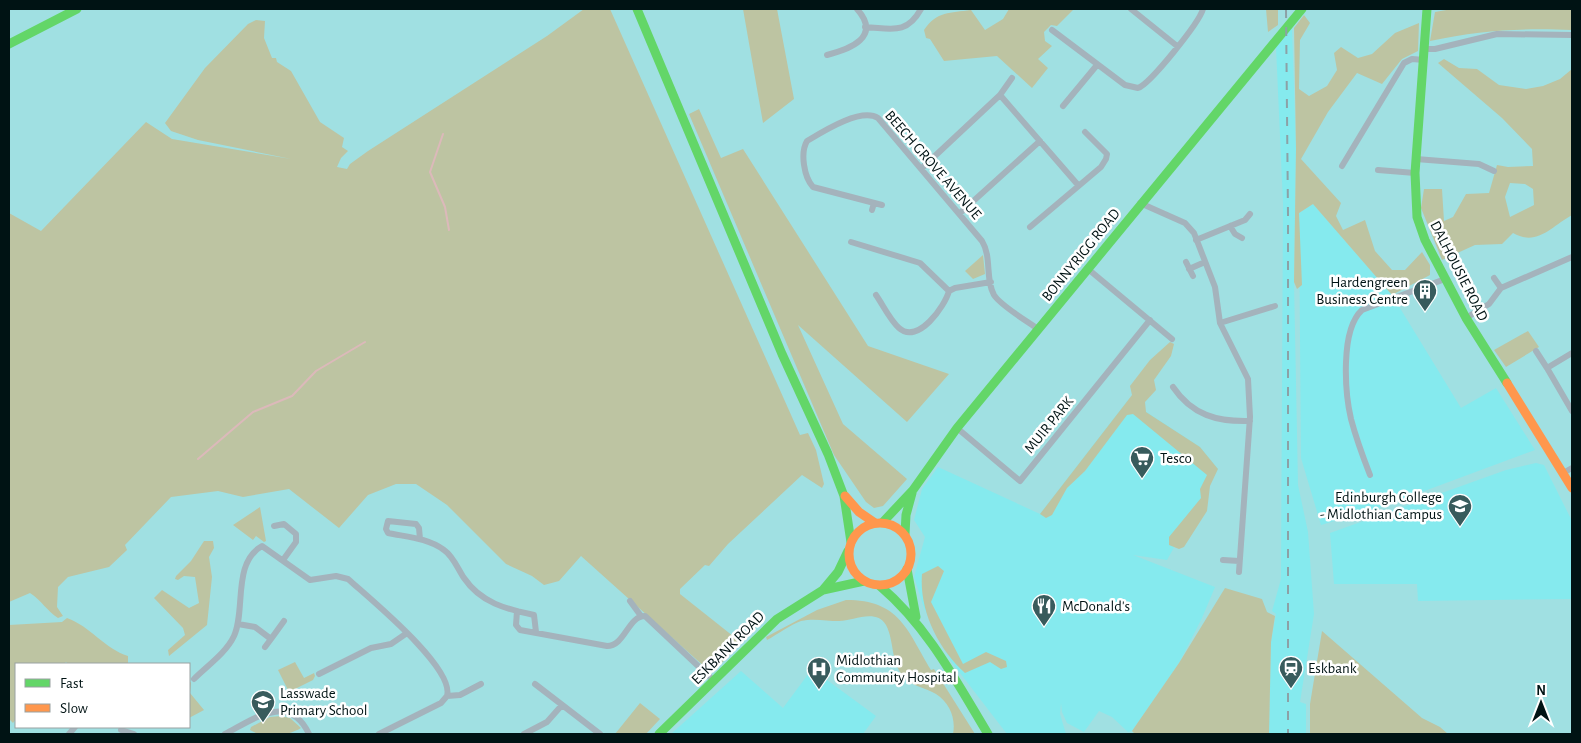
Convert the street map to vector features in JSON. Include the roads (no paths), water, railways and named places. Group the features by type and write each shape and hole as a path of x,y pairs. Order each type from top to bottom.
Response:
{"main road":[{"path":"9,44 77,9"},
{"path":"637,9 844,496 852,567 864,581 880,586 898,599 917,621 988,734"},
{"name":"DALHOUSIE ROAD","path":"1427,9 1415,173 1417,217 1425,240 1466,318 1572,488"},
{"name":"BONNYRIGG ROAD","path":"879,522 913,490 957,428 1088,270 1140,203 1299,12"},
{"name":"BONNYRIGG ROAD","path":"905,534 906,515 913,490"},
{"path":"844,496 860,512 879,522 895,526 905,534 910,542 911,552 907,569 917,621"},
{"path":"850,546 862,528 879,522"},
{"name":"ESKBANK ROAD","path":"659,734 777,619 823,590 841,567 850,546"},
{"path":"880,586 899,578 907,569"},
{"name":"ESKBANK ROAD","path":"823,590 864,581"}],"street":[{"path":"827,55 854,46 862,39 865,26 862,14 857,9"},
{"path":"865,26 890,30 898,29 911,23 921,9"},
{"path":"1132,9 1177,46"},
{"path":"1052,30 1125,85 1138,88 1147,83 1198,21 1203,9"},
{"path":"1424,48 1434,49 1497,34 1572,34"},
{"path":"1342,166 1404,63 1412,60 1424,60"},
{"path":"1064,102 1097,65"},
{"path":"921,169 1000,95 1012,78"},
{"path":"1000,95 1078,185"},
{"name":"BEECH GROVE AVENUE","path":"882,205 810,184 803,154 807,141 839,122 870,115 874,116 986,246 991,282 996,298 1038,329"},
{"path":"1030,227 1039,224 1078,185 1089,178 1106,159 1107,154 1085,132"},
{"path":"959,214 1040,141"},
{"path":"1416,158 1479,164 1494,171"},
{"path":"1378,170 1415,173"},
{"path":"872,210 874,203"},
{"path":"1140,203 1185,223 1194,233 1216,292 1216,309 1220,323 1248,379 1250,421 1239,572"},
{"path":"1196,240 1245,220 1250,214"},
{"path":"1230,226 1234,234 1242,238"},
{"path":"851,242 920,263 949,291"},
{"path":"1466,318 1489,304 1501,288 1572,257"},
{"path":"1193,276 1188,266 1205,262"},
{"path":"1088,270 1172,339"},
{"path":"1494,278 1501,288"},
{"path":"1370,475 1351,419 1347,388 1347,344 1353,320 1362,310 1445,279"},
{"path":"876,295 899,328 912,331 925,326 944,304 949,291 955,288 991,282"},
{"path":"1220,323 1275,306"},
{"name":"MUIR PARK","path":"957,428 1020,481 1150,320"},
{"path":"1536,351 1572,411"},
{"path":"1547,368 1572,353"},
{"path":"1173,387 1182,400 1194,410 1220,419 1250,421"},
{"path":"1563,473 1572,468"},
{"path":"420,539 420,528 416,524 391,520 387,523 388,534 420,539 448,553 474,591 481,597 536,616 536,632"},
{"path":"274,526 284,524 296,534 296,542 283,560"},
{"path":"194,679 227,648 238,624 246,564 262,546 310,580 336,576 348,579 407,633 438,666 447,686 447,696 441,703 379,734"},
{"path":"1223,560 1239,561"},
{"path":"630,601 641,616 648,618 714,680"},
{"path":"517,611 517,628 575,641 613,646 641,616"},
{"path":"265,647 284,621"},
{"path":"238,624 255,627 271,639"},
{"path":"319,674 371,648 391,644 407,633"},
{"path":"447,696 460,695 481,684"},
{"path":"535,684 600,734"},
{"path":"524,734 547,722 562,705"},
{"path":"225,734 264,714 276,711 297,717 305,725 309,734"},
{"path":"121,730 134,734"}],"waterway":[{"path":"443,134 430,172 445,207 449,230"},
{"path":"198,459 253,412 292,396 316,371 365,342"}],"railway":[{"path":"1286,9 1288,734"}],"place":[{"name":"Hardengreen Business Centre","path":"1425,312"},
{"name":"Tesco","path":"1142,479"},
{"name":"Edinburgh College - Midlothian Campus","path":"1460,527"},
{"name":"McDonald's","path":"1044,627"},
{"name":"Eskbank","path":"1291,689"},
{"name":"Midlothian Community Hospital","path":"819,690"},
{"name":"Lasswade Primary School","path":"263,723"}]}
